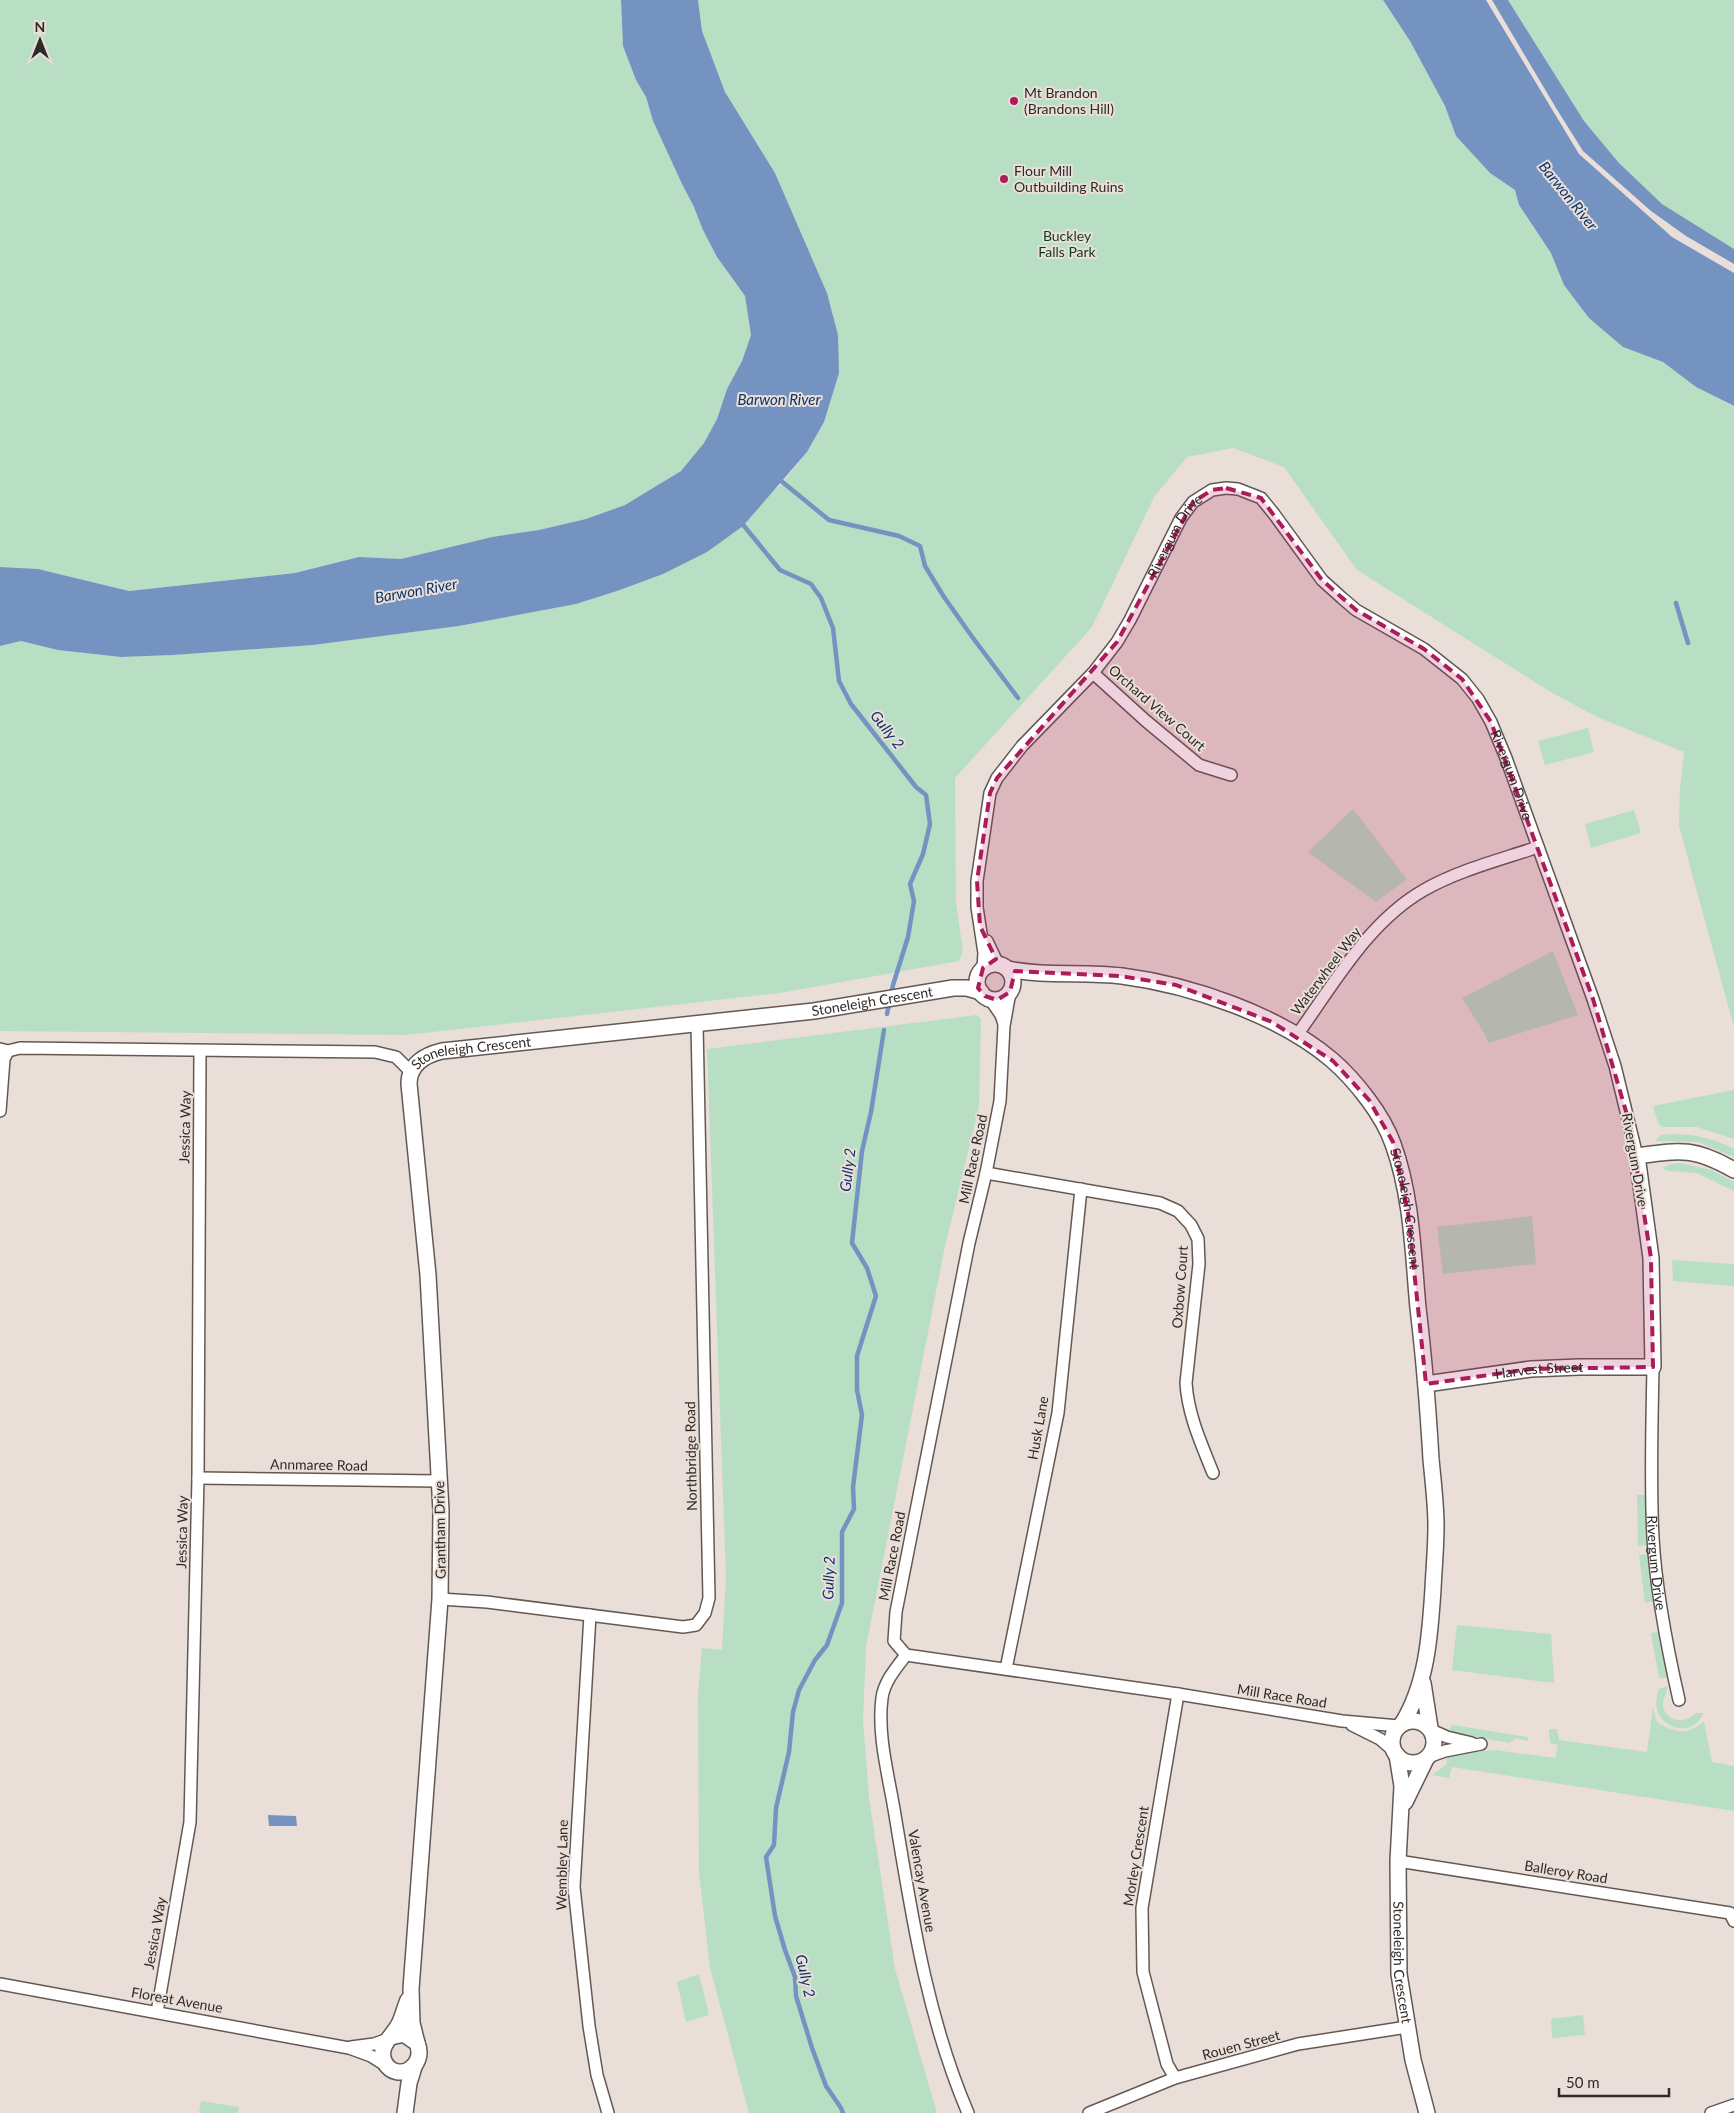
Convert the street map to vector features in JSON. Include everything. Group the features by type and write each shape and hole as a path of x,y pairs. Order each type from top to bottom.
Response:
{"street":[{"name":"Rivergum Drive","path":"981,970 984,953 976,907 976,881 990,793 997,778 1022,746 1093,673 1117,642 1181,518 1193,502 1212,490 1226,488 1251,493 1261,498 1322,580 1356,610 1424,649 1462,679 1478,699 1491,722 1506,758 1538,847 1614,1066 1636,1156 1651,1258 1653,1367 1651,1491 1653,1540 1663,1619 1679,1700"},
{"name":"Orchard View Court","path":"1093,673 1146,721 1199,765 1231,775"},
{"name":"Waterwheel Way","path":"1297,1035 1368,938 1408,901 1424,890 1452,876 1538,847"},
{"name":"Rivergum Drive","path":"980,926 1003,966"},
{"name":"Stoneleigh Crescent","path":"953,988 987,965 1051,974 1120,976 1176,985 1272,1022 1297,1035 1333,1061 1369,1100 1393,1142 1408,1212 1426,1384 1436,1525 1431,1616 1422,1677 1414,1702 1392,1738 1401,1776 1402,1808 1398,1861 1399,1974 1406,2027 1428,2113"},
{"path":"1003,966 1012,976 1011,989"},
{"path":"981,970 977,983 985,996"},
{"name":"Stoneleigh Crescent","path":"4,1050 20,1048 375,1052 396,1057 411,1072 420,1060 442,1051 814,1011 953,988 967,988 985,996 1002,998 1011,989 1038,976 1051,974"},
{"name":"Mill Race Road","path":"1011,989 1004,1026 1000,1101 969,1243 894,1620 894,1641 906,1655 1178,1694 1342,1721"},
{"name":"Mill Race Road","path":"985,996 1001,1015 1004,1026"},
{"name":"Northbridge Road","path":"440,1599 487,1602 683,1627 696,1625 706,1613 709,1598 697,1025"},
{"path":"0,1111 4,1050"},
{"name":"Jessica Way","path":"157,2012 190,1822 198,1478 200,1051"},
{"name":"Grantham Drive","path":"406,2111 409,2083 420,2056 412,2022 411,1989 440,1599 440,1481 428,1275 409,1084 411,1072"},
{"path":"1636,1156 1677,1151 1692,1152 1716,1160 1734,1170"},
{"name":"Oxbow Court","path":"986,1172 1160,1203 1178,1211 1191,1224 1198,1239 1199,1264 1186,1383 1187,1399 1193,1423 1213,1472"},
{"name":"Husk Lane","path":"1006,1668 1058,1413 1081,1189"},
{"name":"Harvest Street","path":"1426,1384 1532,1369 1653,1367"},
{"name":"Annmaree Road","path":"198,1478 440,1481"},
{"name":"Wembley Lane","path":"590,1615 574,1887 589,2026 597,2076 608,2113"},
{"name":"Valencay Avenue","path":"906,1655 889,1678 882,1697 883,1737 912,1917 932,2012 947,2060 968,2113"},
{"name":"Stoneleigh Crescent","path":"1402,1808 1434,1744 1425,1708 1422,1677"},
{"name":"Morley Crescent","path":"1175,2078 1167,2064 1143,1972 1142,1908 1178,1694"},
{"path":"1415,1720 1447,1737 1481,1744 1445,1751 1410,1762 1401,1759 1380,1739 1342,1721 1400,1725 1415,1720"},
{"name":"Balleroy Road","path":"1398,1861 1732,1917"},
{"name":"Floreat Avenue","path":"0,1984 349,2048 389,2067"},
{"name":"Grantham Drive","path":"406,2111 382,2054 383,2048 400,2022 411,1989"},
{"name":"Rouen Street","path":"1089,2113 1175,2078 1298,2044 1406,2027"},
{"path":"390,2038 404,2034 411,2037 417,2043"},
{"name":"Floreat Avenue","path":"349,2048 373,2044 390,2038"},
{"path":"389,2067 402,2072 414,2067"},
{"path":"1711,2113 1734,2105"}],"highlighted area":[{"path":"1226,488 1261,498 1322,580 1356,610 1424,649 1462,679 1491,722 1593,999 1630,1125 1651,1258 1653,1367 1531,1369 1426,1384 1408,1213 1393,1142 1369,1100 1333,1061 1272,1022 1176,985 1120,976 1015,971 1010,992 997,1000 985,996 978,988 983,968 996,959 980,926 977,881 990,793 997,778 1117,642 1193,502 1212,490"}],"green space":[{"path":"0,0 621,0 623,46 636,80 646,97 653,121 682,184 729,275 745,296 751,335 742,361 727,389 717,419 704,443 681,471 625,505 586,519 539,530 492,537 401,559 359,557 295,573 129,591 38,569 0,567"},
{"name":"Buckley Falls Park","path":"698,0 1383,0 1410,41 1445,106 1456,136 1490,173 1515,190 1519,205 1537,233 1623,347 1663,362 1696,387 1734,407 1734,1027 1679,826 1680,787 1684,752 1597,717 1549,691 1357,570 1284,467 1233,448 1187,457 1154,497 1092,627 955,778 956,902 963,951 959,961 780,993 406,1035 0,1031 0,646 21,641 58,650 121,657 313,645 459,626 576,604 617,591 780,486 807,452 824,422 838,335 827,293 775,173 725,92 702,31"},
{"path":"1508,0 1734,0 1734,249 1662,204 1619,163 1584,121"},
{"path":"1588,728 1594,752 1545,765 1538,741"},
{"path":"1353,809 1407,879 1376,902 1308,852"},
{"path":"1634,810 1641,833 1591,848 1585,824"},
{"path":"1553,951 1578,1015 1488,1043 1486,1036 1462,998"},
{"path":"977,1015 981,1019 979,1107 945,1246 866,1647 863,1720 869,1798 895,1969 937,2113 749,2113 710,1968 699,1873 698,1695 702,1648 722,1650 726,1578 707,1049"},
{"path":"1734,1090 1734,1139 1697,1127 1663,1127 1658,1123 1653,1106"},
{"path":"1671,1134 1711,1139 1734,1149 1734,1157 1698,1142 1655,1141 1661,1135"},
{"path":"1680,1163 1711,1170 1734,1182 1734,1191 1697,1173 1668,1171 1662,1168"},
{"path":"1532,1216 1536,1264 1443,1274 1437,1227"},
{"path":"1672,1260 1734,1264 1734,1286 1673,1281"},
{"path":"1637,1495 1645,1495 1646,1497 1647,1545 1638,1546"},
{"path":"1647,1554 1654,1601 1645,1603 1639,1555"},
{"path":"1457,1625 1551,1634 1554,1683 1452,1670"},
{"path":"1659,1632 1668,1678 1659,1678 1651,1633"},
{"path":"1667,1686 1663,1706 1668,1716 1673,1719 1682,1720 1696,1713 1703,1713 1698,1722 1690,1727 1681,1728 1672,1726 1664,1720 1658,1712 1656,1702 1659,1689"},
{"path":"1653,1708 1657,1722 1669,1729 1687,1731 1704,1721 1712,1762 1734,1766 1734,1811 1452,1767 1449,1778 1432,1775 1447,1764 1446,1756 1450,1754 1495,1750 1555,1758 1558,1745 1550,1743 1549,1729 1557,1729 1559,1740 1647,1752"},
{"path":"1453,1725 1528,1737 1528,1741 1516,1738 1509,1743 1452,1732 1450,1727"},
{"path":"699,1974 709,2015 686,2022 677,1982"},
{"path":"1583,2015 1585,2035 1552,2038 1551,2019"},
{"path":"201,2101 239,2107 238,2113 199,2113"}],"water":[{"name":"Barwon River","path":"621,0 698,0 702,31 725,92 775,173 827,293 838,335 839,373 824,422 807,452 743,526 707,552 663,574 617,591 576,604 459,626 313,645 173,655 121,657 58,650 21,641 0,646 0,567 38,569 129,591 295,573 359,557 401,559 492,537 539,530 586,519 625,505 681,471 704,443 717,419 727,389 742,361 751,335 745,296 717,257 703,230 653,121 646,97 636,80 623,46"},
{"name":"Barwon River","path":"1383,0 1486,0 1579,154 1672,237 1734,273 1734,406 1696,387 1663,362 1623,347 1589,318 1564,285 1551,253 1519,205 1515,190 1490,173 1456,136 1445,106 1410,41"},
{"path":"1492,0 1508,0 1584,121 1619,163 1662,204 1734,249 1734,264 1686,236 1651,211 1583,151"},
{"path":"268,1815 296,1816 297,1826 269,1826"}],"waterway":[{"path":"780,480 829,520 899,536 920,546 925,566 944,597 1018,698"},
{"name":"Gully 2","path":"740,521 780,570 811,584 821,598 833,628 839,681 851,704 916,787 926,795 930,824 923,854 910,884 914,901 908,937 893,985 887,1014"},
{"path":"1676,603 1688,643"},
{"name":"Gully 2","path":"843,2113 826,2086 796,1996 795,1977 775,1916 766,1857 774,1845 776,1808 789,1752 793,1712 799,1690 815,1660 827,1645 842,1603 842,1532 854,1509 853,1487 862,1415 857,1390 857,1356 876,1296 867,1268 852,1243 862,1151 871,1112 884,1030"}],"place":[{"name":"Mt Brandon (Brandons Hill)","path":"1014,101"},
{"name":"Flour Mill Outbuilding Ruins","path":"1004,179"}]}
